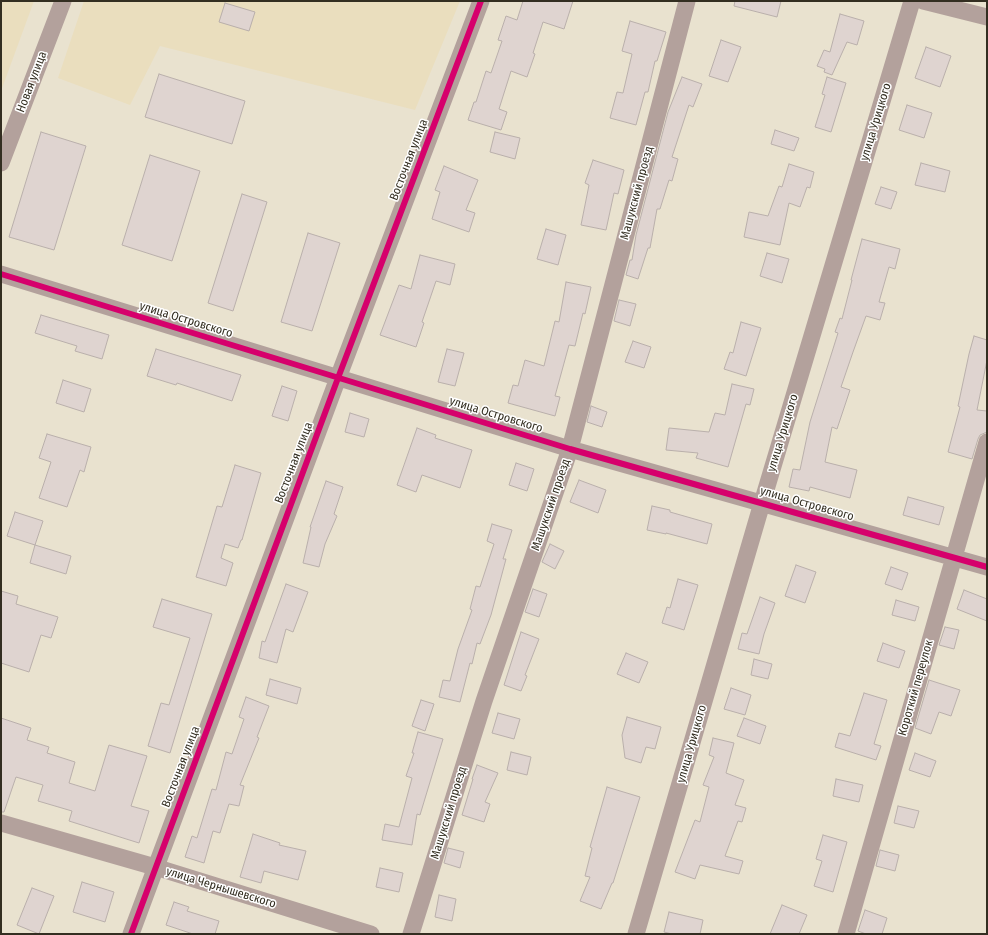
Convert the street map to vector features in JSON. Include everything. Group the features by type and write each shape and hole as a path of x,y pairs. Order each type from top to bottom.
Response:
{"street":[{"name":"Новая улица","path":"1,163 63,1"},
{"name":"Восточная улица","path":"131,934 338,378 481,1"},
{"name":"Машукский проезд","path":"411,934 484,701 570,449 687,1"},
{"name":"улица Урицкого","path":"636,934 762,503 912,1"},
{"path":"923,1 987,17"},
{"name":"улица Островского","path":"1,274 570,449 987,567"},
{"name":"Короткий переулок","path":"846,934 987,442"},
{"name":"улица Чернышевского","path":"1,823 155,867 371,934"}],"shaded area":[{"path":"1,1 34,1 1,91"},
{"path":"84,1 460,1 415,110 160,46 130,105 58,78"}],"building":[{"path":"523,1 573,1 564,29 543,22 533,53 535,54 527,77 511,71 499,109 507,112 501,130 468,120 474,102 476,102 486,71 491,73 502,41 498,40 506,16 517,20"},
{"path":"735,1 781,1 777,17 734,6"},
{"path":"225,3 255,12 249,31 219,22"},
{"path":"840,14 864,21 857,45 847,42 832,75 824,72 825,69 817,66 824,50 830,52"},
{"path":"630,21 666,32 657,61 655,61 648,92 645,92 636,125 610,118 617,92 623,93 632,54 622,51"},
{"path":"721,40 741,47 728,82 709,76"},
{"path":"926,47 951,56 940,87 915,78"},
{"path":"159,74 245,101 232,144 145,117"},
{"path":"682,77 702,84 693,107 689,105 672,157 678,159 672,181 669,180 660,209 657,209 650,248 648,248 638,279 626,275 630,260 632,260 636,235 668,112"},
{"path":"827,77 846,83 831,132 815,127 825,95 822,94"},
{"path":"907,105 932,113 924,138 899,130"},
{"path":"775,130 799,138 794,151 771,144"},
{"path":"41,132 86,146 54,250 9,237"},
{"path":"495,132 520,138 515,159 490,152"},
{"path":"150,155 200,171 172,261 122,245"},
{"path":"593,160 624,170 618,194 614,193 606,230 581,225 589,185 585,183"},
{"path":"921,163 950,171 945,192 915,185"},
{"path":"789,164 814,172 810,188 807,187 800,207 789,203 780,245 744,237 749,212 768,216 779,186 782,187"},
{"path":"444,166 478,180 466,210 475,213 469,232 432,219 440,192 435,190"},
{"path":"881,187 897,192 891,209 875,204"},
{"path":"242,194 267,202 233,311 208,303"},
{"path":"546,229 566,235 558,265 537,259"},
{"path":"308,233 340,243 312,331 281,322"},
{"path":"862,239 900,249 895,269 889,267 879,302 885,303 880,320 866,316 841,387 850,390 837,429 832,427 825,462 857,470 850,498 810,487 809,491 789,487 793,469 800,470 810,422 838,333 835,332 840,318 842,319"},
{"path":"767,253 789,259 782,283 760,276"},
{"path":"420,255 455,264 450,285 436,281 422,322 424,323 416,347 380,335 399,285 411,289"},
{"path":"566,282 591,287 585,314 583,313 575,346 569,345 555,396 560,397 555,416 508,403 513,385 518,386 525,360 544,366 555,321 559,322"},
{"path":"619,300 636,304 630,326 614,321"},
{"path":"41,315 109,335 102,359 75,351 77,346 35,333"},
{"path":"741,322 761,328 746,376 724,369 730,352 733,353"},
{"path":"974,336 987,340 987,360 977,410 987,411 987,432 980,435 972,459 948,452 960,407 958,406"},
{"path":"633,341 651,347 644,368 625,362"},
{"path":"156,349 241,375 232,401 177,383 176,385 147,376"},
{"path":"447,349 464,353 455,386 438,382"},
{"path":"63,380 91,389 84,412 56,403"},
{"path":"732,384 754,389 750,405 746,404 728,467 696,458 698,453 666,450 669,428 709,432 715,413 725,415"},
{"path":"282,386 297,391 288,421 272,416"},
{"path":"591,406 607,412 602,427 587,422"},
{"path":"350,413 369,419 364,437 345,432"},
{"path":"417,428 436,435 435,438 472,450 460,488 422,475 416,492 397,485"},
{"path":"47,434 91,447 84,472 80,470 67,507 39,498 51,462 39,458"},
{"path":"516,463 534,469 527,491 509,485"},
{"path":"235,465 261,473 242,540 238,548 225,544 221,558 233,563 226,586 196,577 217,506 222,507"},
{"path":"579,480 606,490 598,513 570,502"},
{"path":"326,481 343,487 334,514 337,516 325,544 319,567 303,563 310,527"},
{"path":"908,497 944,507 939,525 903,515"},
{"path":"652,506 670,510 670,512 712,524 707,544 666,533 647,530"},
{"path":"15,512 43,521 35,545 7,536"},
{"path":"492,524 512,530 503,559 506,559 491,615 480,644 477,643 460,702 439,697 443,680 450,681 458,649 472,610 470,609 476,586 480,587 494,544 487,541"},
{"path":"550,544 564,551 555,569 542,562"},
{"path":"35,545 71,556 66,574 30,563"},
{"path":"796,565 816,572 805,603 785,596"},
{"path":"891,567 908,573 902,590 885,584"},
{"path":"678,579 698,585 684,630 662,623 667,607 670,608"},
{"path":"286,584 308,592 293,632 286,629 277,663 259,658 262,641 265,642"},
{"path":"533,589 547,594 539,617 525,612"},
{"path":"964,590 987,599 987,621 957,609"},
{"path":"1,591 18,596 16,604 58,617 51,638 41,635 29,672 1,663"},
{"path":"760,597 775,603 764,634 759,654 738,649 742,633 747,634"},
{"path":"162,599 212,614 170,753 148,746 161,703 169,705 190,638 153,627"},
{"path":"896,600 919,607 915,621 892,615"},
{"path":"945,627 959,630 954,649 939,645"},
{"path":"521,632 539,639 525,675 527,676 521,691 504,685"},
{"path":"883,643 905,651 899,668 877,661"},
{"path":"626,653 648,662 639,683 617,674"},
{"path":"754,659 772,664 768,679 751,675"},
{"path":"270,679 301,688 297,704 266,695"},
{"path":"929,680 960,690 951,716 939,712 931,734 915,728"},
{"path":"731,688 751,695 745,715 724,709"},
{"path":"864,693 887,700 874,744 881,746 876,760 835,747 839,733 850,736"},
{"path":"246,697 269,706 257,737 259,738 240,785 244,786 239,806 229,804 220,833 213,831 204,863 185,857 192,836 197,838 212,789 216,790 226,752 232,754 244,719 239,717"},
{"path":"421,700 434,704 425,731 412,726"},
{"path":"498,713 520,719 514,739 492,733"},
{"path":"627,717 661,727 655,749 646,747 641,763 625,758 622,735"},
{"path":"1,718 31,728 27,740 49,747 47,753 75,762 69,783 95,791 109,745 147,756 131,806 149,811 139,843 69,821 72,811 38,801 43,785 16,777 4,812 1,812"},
{"path":"744,718 766,726 760,744 737,736"},
{"path":"418,732 443,739 420,815 417,814 412,845 382,840 385,824 399,827 412,778 406,776 414,753 412,753"},
{"path":"713,738 734,743 726,773 744,780 735,805 746,808 742,822 738,821 725,856 743,861 739,874 700,865 695,879 675,872 695,820 700,822 709,787 703,785 714,757 709,755"},
{"path":"511,752 531,757 527,775 507,770"},
{"path":"915,753 936,761 930,777 909,770"},
{"path":"477,765 498,773 485,802 490,804 484,822 462,815"},
{"path":"836,779 863,785 859,802 833,796"},
{"path":"607,787 640,797 613,883 601,909 580,901 590,877 585,876 592,848 590,847"},
{"path":"898,806 919,811 914,828 894,823"},
{"path":"253,834 280,843 279,845 306,851 298,880 264,871 261,883 240,877"},
{"path":"823,835 847,842 833,892 814,886 822,861 816,859"},
{"path":"448,848 464,852 460,868 444,863"},
{"path":"880,850 899,855 895,871 876,866"},
{"path":"380,868 403,873 399,892 376,887"},
{"path":"82,882 114,892 105,922 73,912"},
{"path":"32,888 54,896 39,934 17,925"},
{"path":"439,895 456,899 452,921 435,917"},
{"path":"174,902 189,907 187,911 219,921 215,934 193,934 166,925"},
{"path":"782,905 807,915 799,934 770,934"},
{"path":"865,910 887,918 882,934 866,934 858,931"},
{"path":"669,912 703,920 700,934 672,934 664,932"}],"cycle path":[{"path":"131,934 338,378 481,1"},
{"path":"1,274 570,449 987,567"}]}
